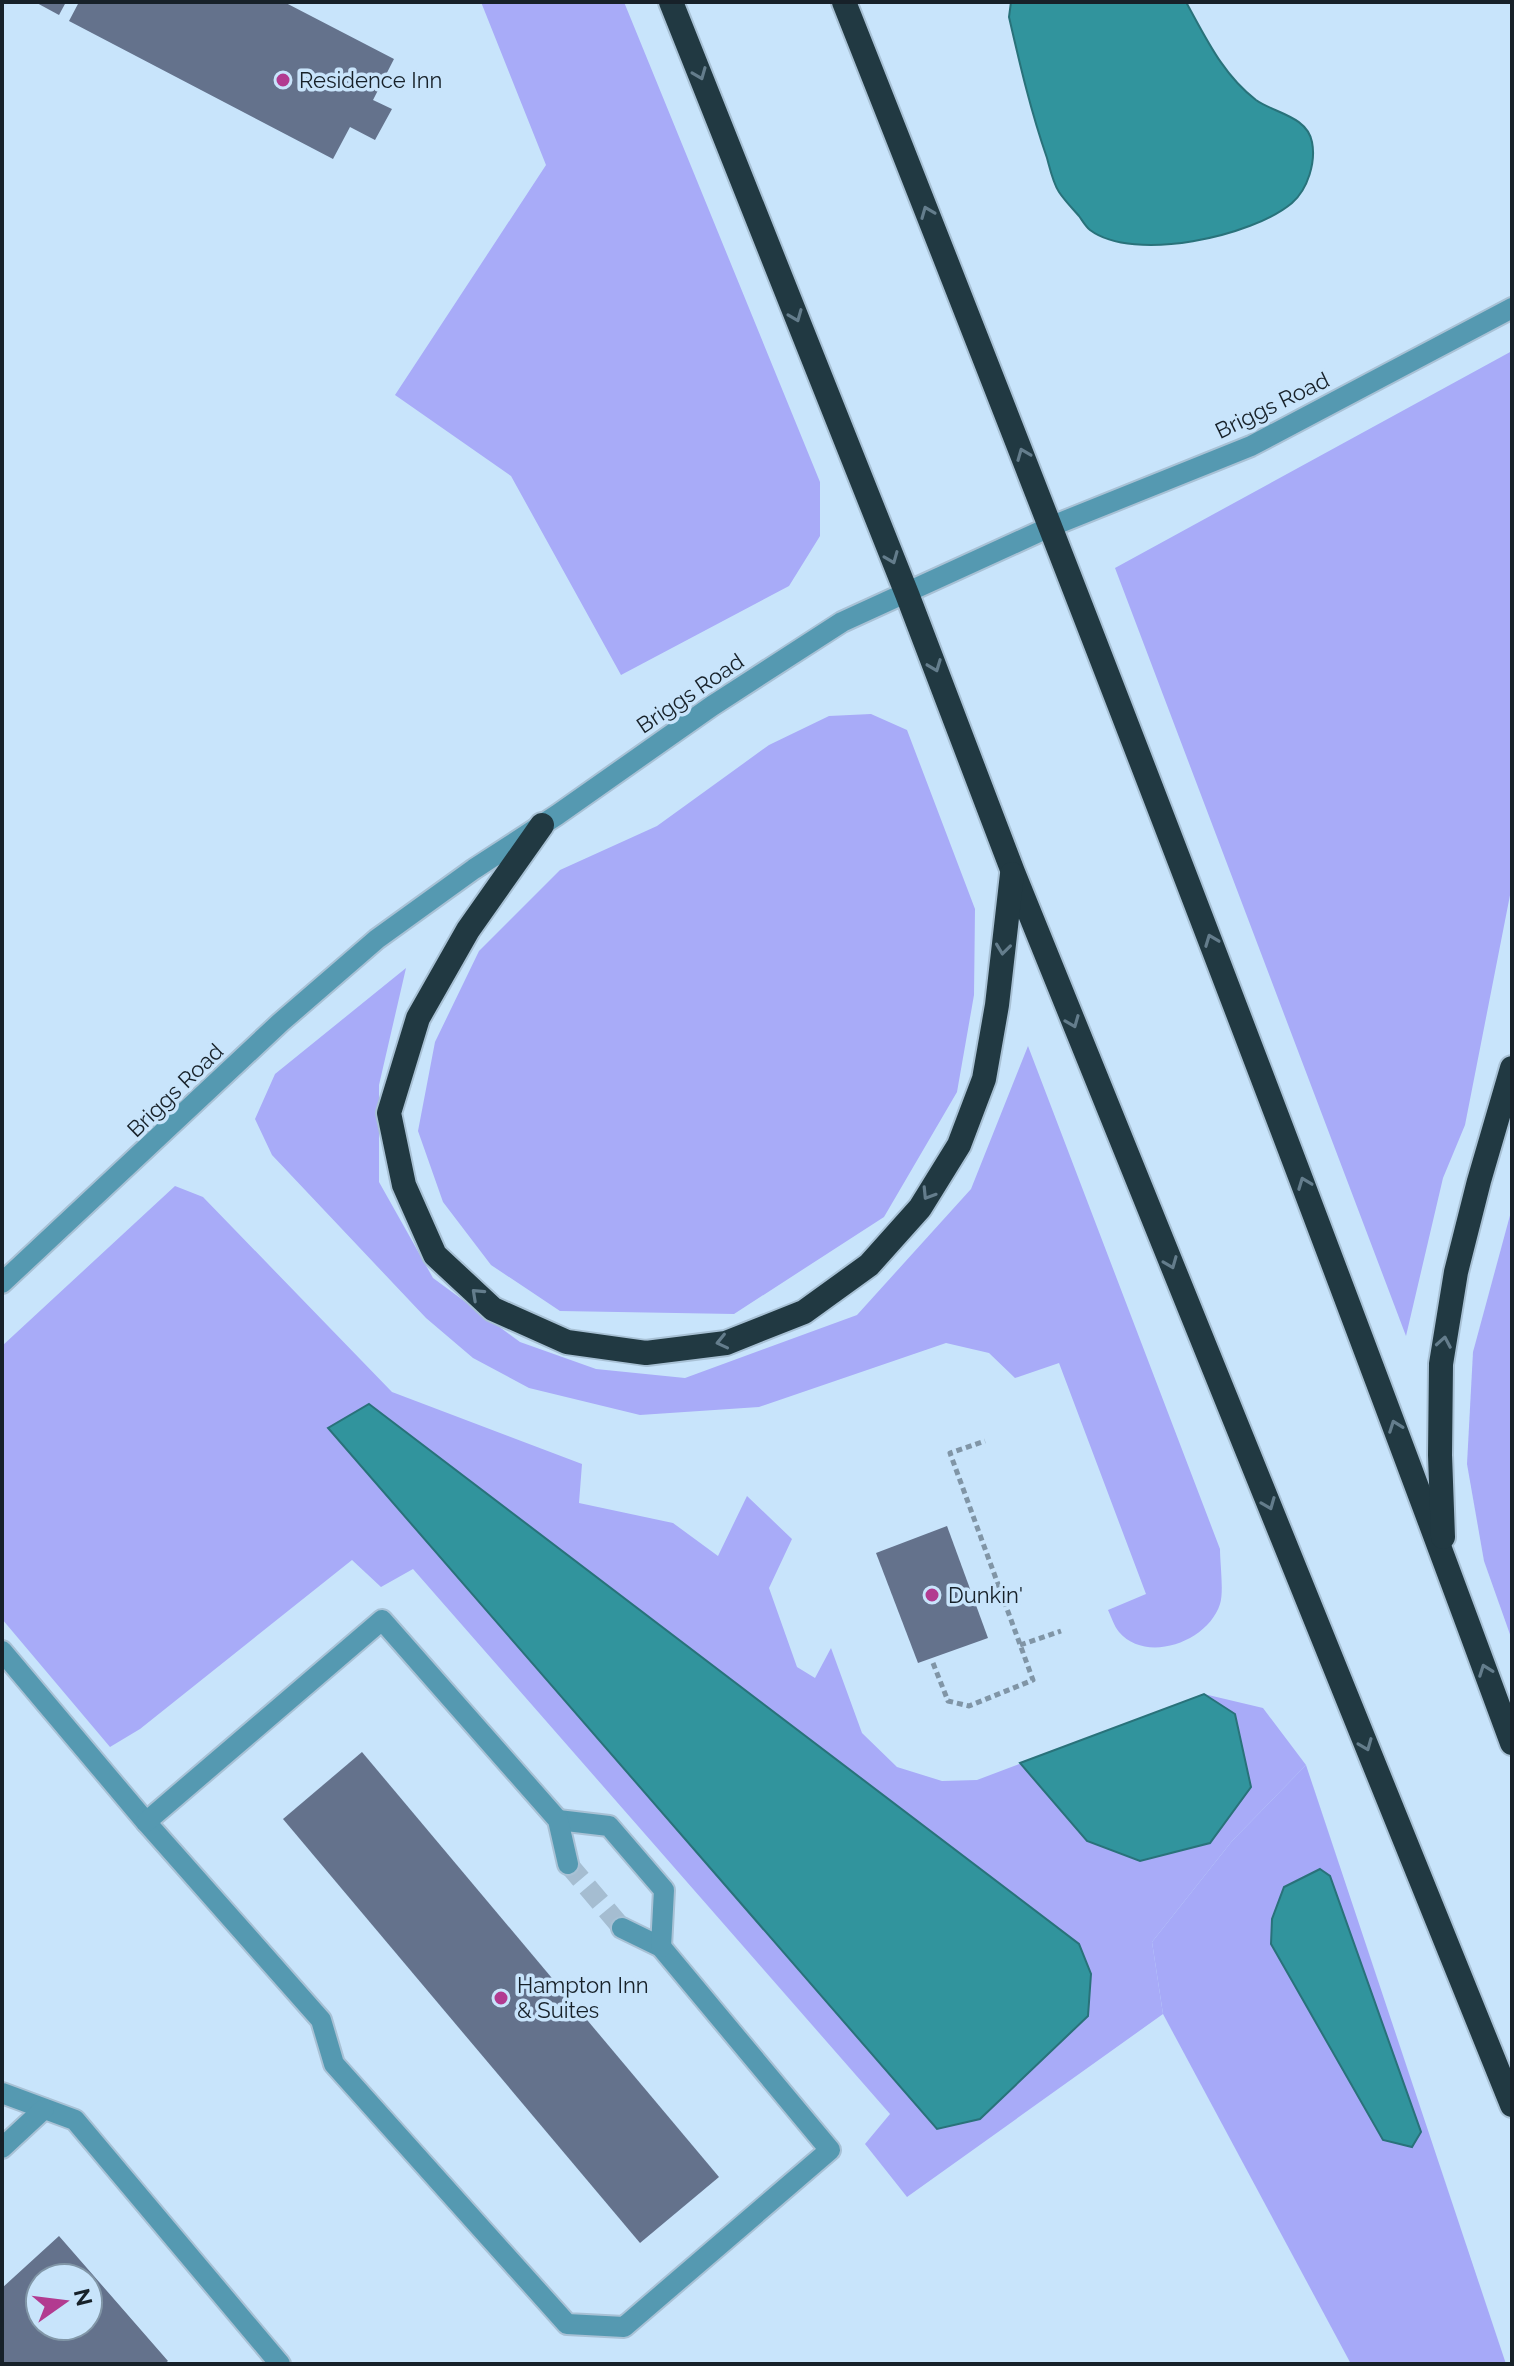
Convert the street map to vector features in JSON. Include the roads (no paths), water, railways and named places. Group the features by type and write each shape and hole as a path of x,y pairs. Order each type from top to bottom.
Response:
{"highway":[{"path":"671,2 907,594 1013,872 1512,2105"},
{"path":"844,2 1052,526 1314,1210 1512,1743"},
{"path":"542,825 468,930 418,1018 389,1113 404,1185 435,1255 493,1309 505,1315 567,1342 646,1353 726,1343 804,1312 869,1265 920,1208 959,1145 984,1079 997,1005 1013,872"},
{"path":"1444,1559 1441,1364 1460,1257 1512,1068"}],"street":[{"name":"Briggs Road","path":"2,1283 341,970 427,902 712,706 842,622 1052,526 1251,446 1512,308"},
{"path":"146,1822 382,1620 558,1820 568,1864"},
{"path":"2,1651 146,1822 321,2020 334,2064 567,2324 624,2327 830,2150 661,1947 622,1928"},
{"path":"558,1820 609,1826 664,1890 661,1947"},
{"path":"2,2093 75,2120 280,2364"},
{"path":"2,2148 44,2109"}],"tunnel":[{"path":"568,1864 622,1928"}],"place":[{"name":"Residence Inn","path":"283,80"},
{"name":"Dunkin'","path":"932,1595"},
{"name":"Hampton Inn & Suites","path":"501,1998"}]}
